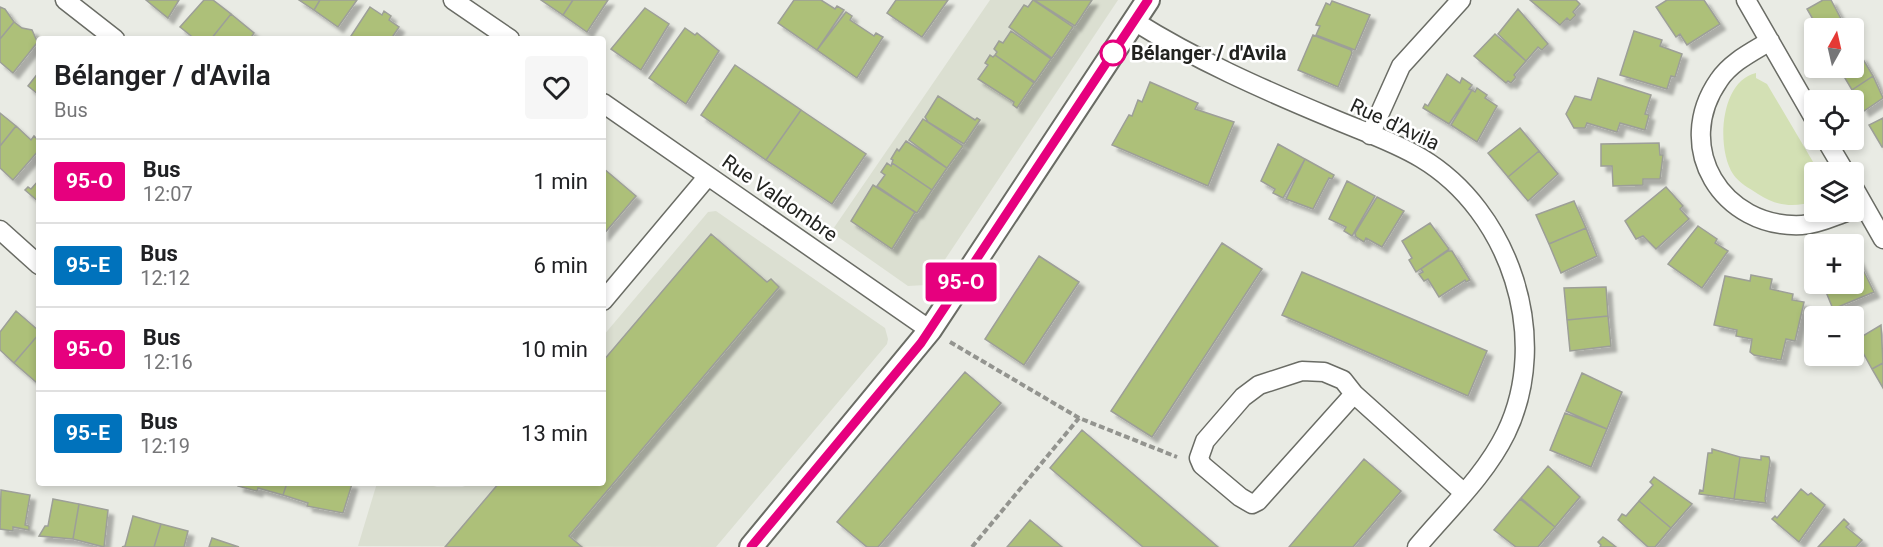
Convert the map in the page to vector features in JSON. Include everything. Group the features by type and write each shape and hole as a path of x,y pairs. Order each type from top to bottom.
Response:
{"street":[{"path":"65,0 111,36"},
{"path":"453,0 506,36"},
{"path":"751,547 930,330 1148,0"},
{"path":"1370,135 1401,66 1461,0"},
{"path":"1746,0 1804,101"},
{"name":"Rue d'Avila","path":"1134,21 1166,41 1249,83 1419,157 1454,182 1483,218 1497,241 1517,288 1525,338 1525,358 1518,397 1506,431 1493,455 1417,547"},
{"path":"1770,41 1737,61 1720,78 1710,95 1700,135 1702,154 1710,174 1736,206 1772,222 1804,225 1813,222"},
{"name":"Rue Valdombre","path":"606,106 930,330"},
{"path":"606,297 708,176"},
{"path":"1864,219 1883,239"},
{"path":"0,230 36,262"},
{"path":"1354,394 1258,501 1252,504 1240,497 1202,465 1199,458 1205,441 1243,397 1259,385 1302,371 1323,372 1343,380 1354,394 1463,492"}],"path":[{"path":"950,342 1079,418 1177,457"},
{"path":"972,547 1079,418"}],"shaded area":[{"path":"990,0 1118,0 932,279 926,285 908,286 831,232"},
{"path":"716,211 885,328 888,339 887,344 716,547 358,546 376,486 606,486 606,332 708,212"}],"green space":[{"path":"1756,73 1756,78 1767,84 1813,162 1804,162 1804,204 1785,205 1772,201 1744,185 1733,174 1724,148 1723,133 1728,102 1735,88 1744,79"}],"building":[{"path":"146,0 179,0 168,18"},
{"path":"204,0 213,0 231,14 213,36 191,36 180,27"},
{"path":"299,0 320,0 314,10"},
{"path":"320,0 357,0 338,27 314,10"},
{"path":"541,0 573,0 563,15"},
{"path":"573,0 608,0 587,32 563,15"},
{"path":"794,0 821,0 835,9 837,6 844,10 817,50 778,23"},
{"path":"896,0 948,0 922,37 887,13"},
{"path":"1033,0 1073,27 1052,58 1009,27 1024,5 1028,7"},
{"path":"1034,0 1092,0 1075,26"},
{"path":"1530,0 1576,0 1580,4 1573,12 1576,15 1570,21 1567,18 1560,25"},
{"path":"1667,0 1704,0 1720,24 1687,45 1680,34 1676,37 1656,7"},
{"path":"1823,0 1831,0 1840,18 1812,18 1807,9"},
{"path":"1332,1 1370,15 1355,50 1316,35 1320,26 1316,25 1326,3 1330,5"},
{"path":"0,7 5,9 14,22 0,39"},
{"path":"370,7 382,15 384,11 391,16 389,20 399,27 393,36 351,36"},
{"path":"645,8 669,24 641,70 611,49"},
{"path":"1518,9 1548,44 1542,50 1538,47 1526,61 1498,34"},
{"path":"846,12 852,16 850,20 874,36 876,33 883,37 857,78 817,50"},
{"path":"231,14 254,33 252,36 213,36"},
{"path":"14,22 22,28 32,30 36,39 36,44 13,73 0,62 0,39"},
{"path":"685,28 695,35 697,33 719,51 686,104 649,78"},
{"path":"1011,31 1051,59 1035,82 995,55 997,52 994,49 999,41 1003,43"},
{"path":"1634,31 1662,40 1660,46 1682,54 1675,77 1671,76 1667,89 1620,75"},
{"path":"1495,34 1526,61 1514,75 1516,77 1511,83 1508,81 1506,83 1474,56"},
{"path":"1313,35 1351,50 1352,53 1338,87 1298,70"},
{"path":"990,55 993,57 995,55 1034,83 1017,108 1013,105 1014,102 978,79 988,65 985,63"},
{"path":"1864,61 1873,76 1852,90 1845,78 1864,78"},
{"path":"735,65 801,110 766,160 701,115"},
{"path":"1447,74 1460,83 1462,78 1472,85 1469,89 1472,90 1449,124 1423,108 1425,104 1428,106"},
{"path":"36,76 36,93 28,86"},
{"path":"1873,76 1883,98 1864,111 1864,90 1852,90"},
{"path":"1598,78 1651,95 1645,114 1649,115 1645,130 1620,123 1617,132 1587,123 1585,128 1574,128 1566,114 1575,96 1591,100"},
{"path":"1150,82 1198,103 1195,109 1234,122 1208,186 1112,145 1129,115 1132,116 1138,100 1142,102"},
{"path":"1477,88 1487,95 1485,98 1497,106 1477,142 1451,125 1472,90 1475,92"},
{"path":"938,96 975,120 977,118 980,120 964,144 928,122 925,117"},
{"path":"801,110 866,154 832,204 766,160"},
{"path":"0,113 16,126 0,146"},
{"path":"1883,118 1883,147 1882,147 1869,125"},
{"path":"923,119 963,146 947,168 909,140"},
{"path":"16,126 31,140 34,136 36,138 36,153 13,180 0,168 0,146"},
{"path":"1520,128 1539,151 1508,177 1488,153"},
{"path":"906,141 947,168 932,190 892,163 891,159 897,149 899,151"},
{"path":"1659,143 1660,155 1663,155 1660,179 1643,179 1643,185 1613,186 1612,166 1601,166 1601,144"},
{"path":"1278,144 1305,159 1283,198 1273,193 1275,189 1261,181"},
{"path":"1539,151 1558,174 1528,201 1508,177"},
{"path":"1305,159 1334,175 1332,179 1329,178 1313,209 1286,199"},
{"path":"887,163 891,166 892,163 932,190 917,213 877,186 885,175 881,172"},
{"path":"606,171 636,196 606,231"},
{"path":"1347,181 1375,196 1352,236 1344,231 1346,227 1329,219"},
{"path":"36,183 36,199 25,190 28,187 31,189"},
{"path":"873,185 915,212 892,249 851,221"},
{"path":"1666,187 1683,206 1680,209 1689,219 1656,249 1643,236 1636,239 1625,221"},
{"path":"1377,197 1404,211 1382,247 1366,238 1364,242 1356,237 1355,233"},
{"path":"1574,201 1586,228 1549,244 1536,215"},
{"path":"1430,223 1449,249 1416,272 1409,260 1412,258 1402,241"},
{"path":"1698,226 1717,239 1715,243 1728,251 1702,288 1668,264"},
{"path":"1586,228 1597,256 1561,273 1549,244"},
{"path":"711,234 767,282 771,279 779,287 569,536 582,547 445,547 496,486 606,486 606,357"},
{"path":"1222,243 1262,269 1152,437 1111,411"},
{"path":"1448,251 1452,251 1470,280 1466,282 1465,280 1439,297 1428,279 1424,281 1419,274 1423,272 1421,269"},
{"path":"1039,256 1079,282 1024,365 985,339"},
{"path":"1302,272 1487,351 1468,396 1282,315"},
{"path":"1864,272 1874,292 1840,306 1832,306 1827,294 1864,294"},
{"path":"1751,275 1772,279 1770,289 1793,294 1792,300 1804,302 1795,341 1786,339 1781,360 1754,355 1750,352 1752,339 1736,336 1737,330 1714,325 1725,276 1750,281"},
{"path":"1606,287 1608,316 1567,320 1564,288"},
{"path":"16,311 36,328 36,337 14,363 0,350 0,332"},
{"path":"1608,316 1611,346 1570,351 1567,320"},
{"path":"1881,325 1883,363 1872,369 1864,354 1864,335"},
{"path":"36,337 36,382 14,363"},
{"path":"1883,363 1883,388 1872,369"},
{"path":"965,372 1001,403 878,547 867,547 837,522"},
{"path":"1582,373 1622,392 1607,429 1566,411"},
{"path":"1565,413 1607,429 1591,467 1550,450"},
{"path":"1082,430 1218,547 1143,547 1050,468"},
{"path":"1712,449 1740,457 1734,499 1699,494 1700,490 1703,491 1708,453 1712,453"},
{"path":"1761,456 1769,457 1770,461 1766,503 1734,499 1740,457 1761,460"},
{"path":"1364,459 1401,491 1353,547 1289,547"},
{"path":"1548,466 1580,497 1555,527 1521,498"},
{"path":"1654,477 1692,504 1671,528 1639,501 1653,485 1650,482"},
{"path":"238,486 286,486 283,495 258,488 257,491"},
{"path":"286,486 351,486 343,513 307,506 308,503 283,495"},
{"path":"1801,489 1808,495 1811,493 1825,505 1799,542 1772,519 1775,516 1777,518"},
{"path":"1,490 30,495 25,525 29,526 29,530 13,527 13,531 0,529"},
{"path":"53,499 79,504 73,539 39,536 45,526 48,526"},
{"path":"1520,499 1555,527 1538,547 1516,547 1494,530"},
{"path":"1639,501 1671,528 1655,547 1648,547 1618,520 1622,514 1626,516"},
{"path":"79,504 108,510 104,547 73,539"},
{"path":"133,516 161,524 154,547 122,547 125,546"},
{"path":"1844,519 1849,524 1846,527 1862,540 1856,547 1818,547"},
{"path":"1030,520 1062,547 1007,547"},
{"path":"161,524 188,531 184,547 154,547"},
{"path":"1603,537 1616,547 1600,547 1598,542"},
{"path":"212,538 239,547 209,547"}],"bus line":[{"name":"95-O","path":"751,547 921,343 1148,0"}],"place":[{"name":"Bélanger / d'Avila","path":"1113,53"}]}
